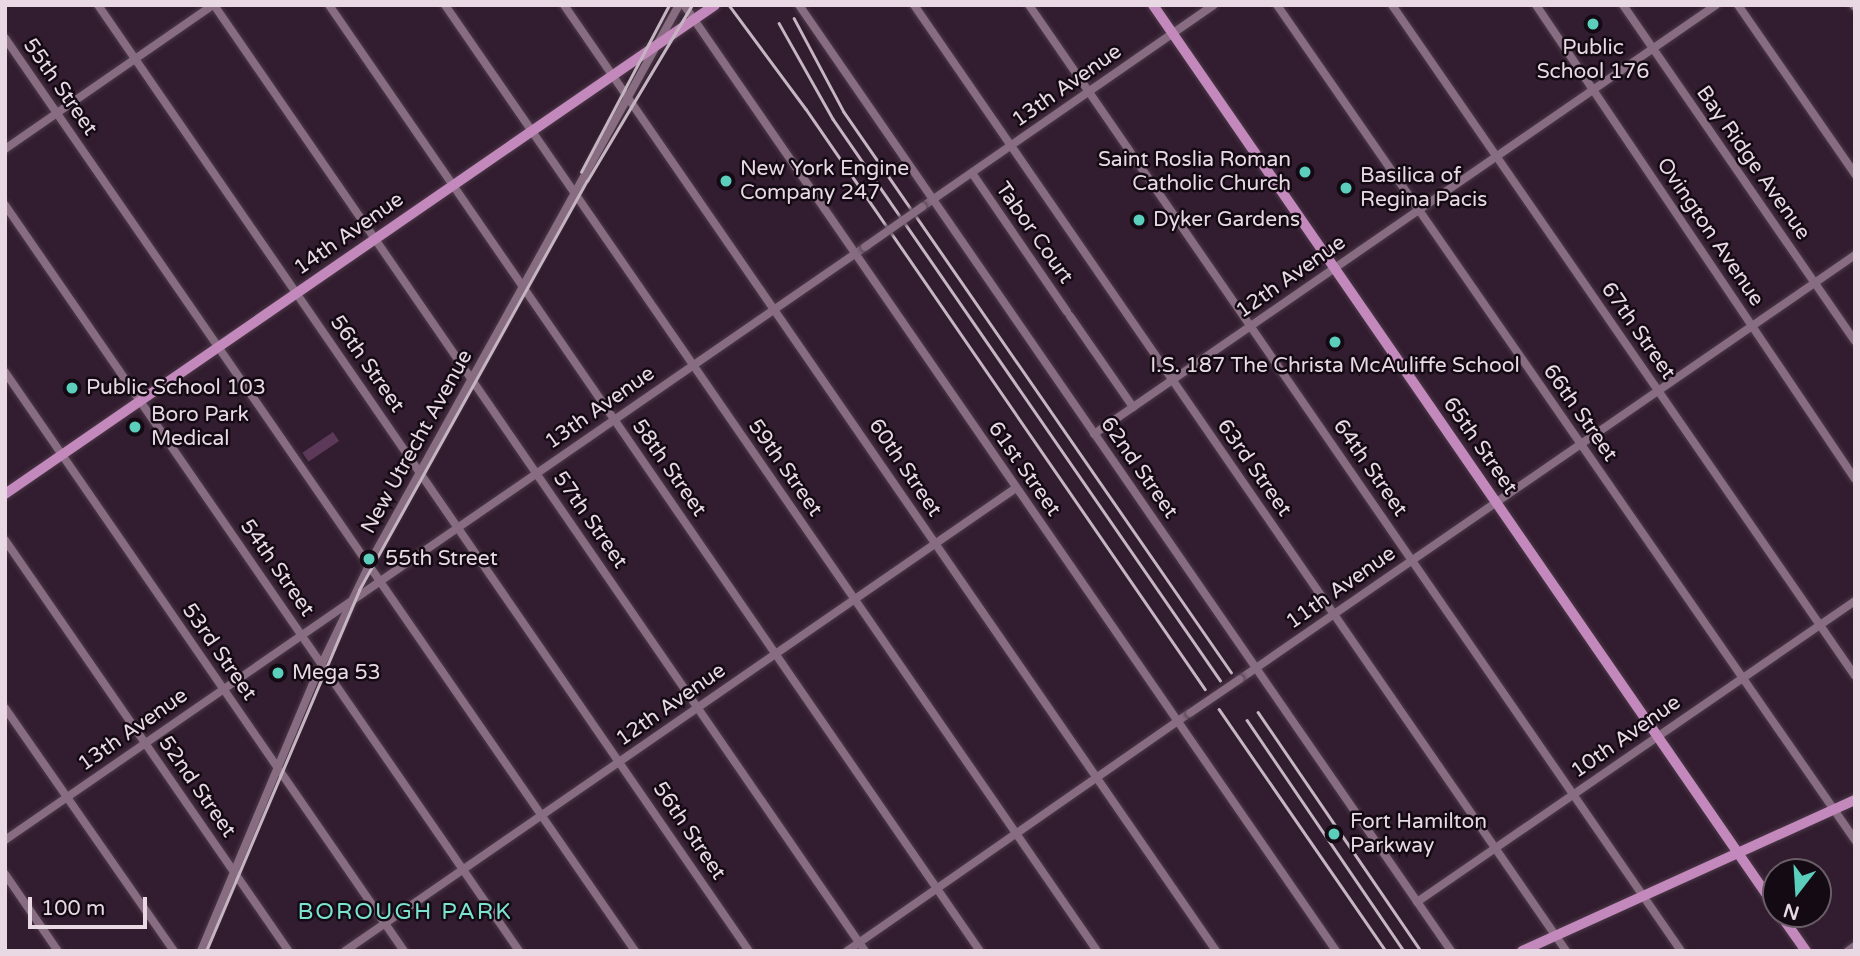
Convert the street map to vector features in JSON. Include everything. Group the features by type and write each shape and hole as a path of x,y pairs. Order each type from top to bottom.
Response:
{"main road":[{"name":"65th Street","path":"1153,5 1762,888"},
{"name":"14th Avenue","path":"5,494 710,8"},
{"path":"1522,951 1855,800"},
{"path":"1789,928 1805,951"}],"street":[{"name":"56th Street","path":"98,5 749,951"},
{"path":"5,149 214,5"},
{"name":"57th Street","path":"214,5 865,951"},
{"name":"58th Street","path":"329,5 980,951"},
{"name":"59th Street","path":"444,5 1097,951"},
{"name":"60th Street","path":"564,5 1216,951"},
{"name":"61st Street","path":"682,5 1336,951"},
{"name":"New Utrecht Avenue","path":"201,951 321,664 369,565 657,44 682,5"},
{"name":"62nd Street","path":"799,5 1451,951"},
{"name":"63rd Street","path":"914,5 1566,951"},
{"name":"64th Street","path":"1029,5 1681,951"},
{"name":"13th Avenue","path":"5,840 1214,5"},
{"name":"66th Street","path":"1277,5 1855,839"},
{"name":"67th Street","path":"1392,5 1855,676"},
{"name":"Ovington Avenue","path":"1536,5 1855,479"},
{"name":"Bay Ridge Avenue","path":"1623,5 1855,341"},
{"name":"12th Avenue","path":"1094,434 1716,5"},
{"path":"1738,5 1855,174"},
{"name":"55th Street","path":"5,38 635,951"},
{"name":"Tabor Court","path":"972,173 1133,407"},
{"name":"54th Street","path":"5,205 519,951"},
{"name":"11th Avenue","path":"847,951 1855,255"},
{"name":"53rd Street","path":"5,372 404,951"},
{"name":"12th Avenue","path":"345,951 1016,488"},
{"name":"52nd Street","path":"5,540 289,951"},
{"name":"10th Avenue","path":"1418,902 1855,601"},
{"path":"5,708 174,951"},
{"path":"5,874 58,951"},
{"path":"1848,951 1855,946"}],"shaded area":[{"path":"333,432 339,441 308,462 302,453"}],"railway":[{"path":"581,172 669,5"},
{"path":"206,951 359,590 587,181 692,5"},
{"path":"729,5 806,109 1205,689"},
{"path":"794,18 844,112 1231,672"},
{"path":"779,23 833,119 1220,680"},
{"path":"1219,709 1386,951"},
{"path":"1258,712 1419,948"},
{"path":"1247,720 1404,951"}],"place":[{"name":"Public School 176","path":"1593,24"},
{"name":"Saint Roslia Roman Catholic Church","path":"1305,172"},
{"name":"New York Engine Company 247","path":"726,181"},
{"name":"Basilica of Regina Pacis","path":"1346,188"},
{"name":"Dyker Gardens","path":"1139,220"},
{"name":"I.S. 187 The Christa McAuliffe School","path":"1335,342"},
{"name":"Public School 103","path":"72,388"},
{"name":"Boro Park Medical","path":"135,427"},
{"name":"55th Street","path":"369,559"},
{"name":"Mega 53","path":"278,673"},
{"name":"Fort Hamilton Parkway","path":"1334,834"}],"district":[{"name":"BOROUGH PARK","path":"405,912"}]}
